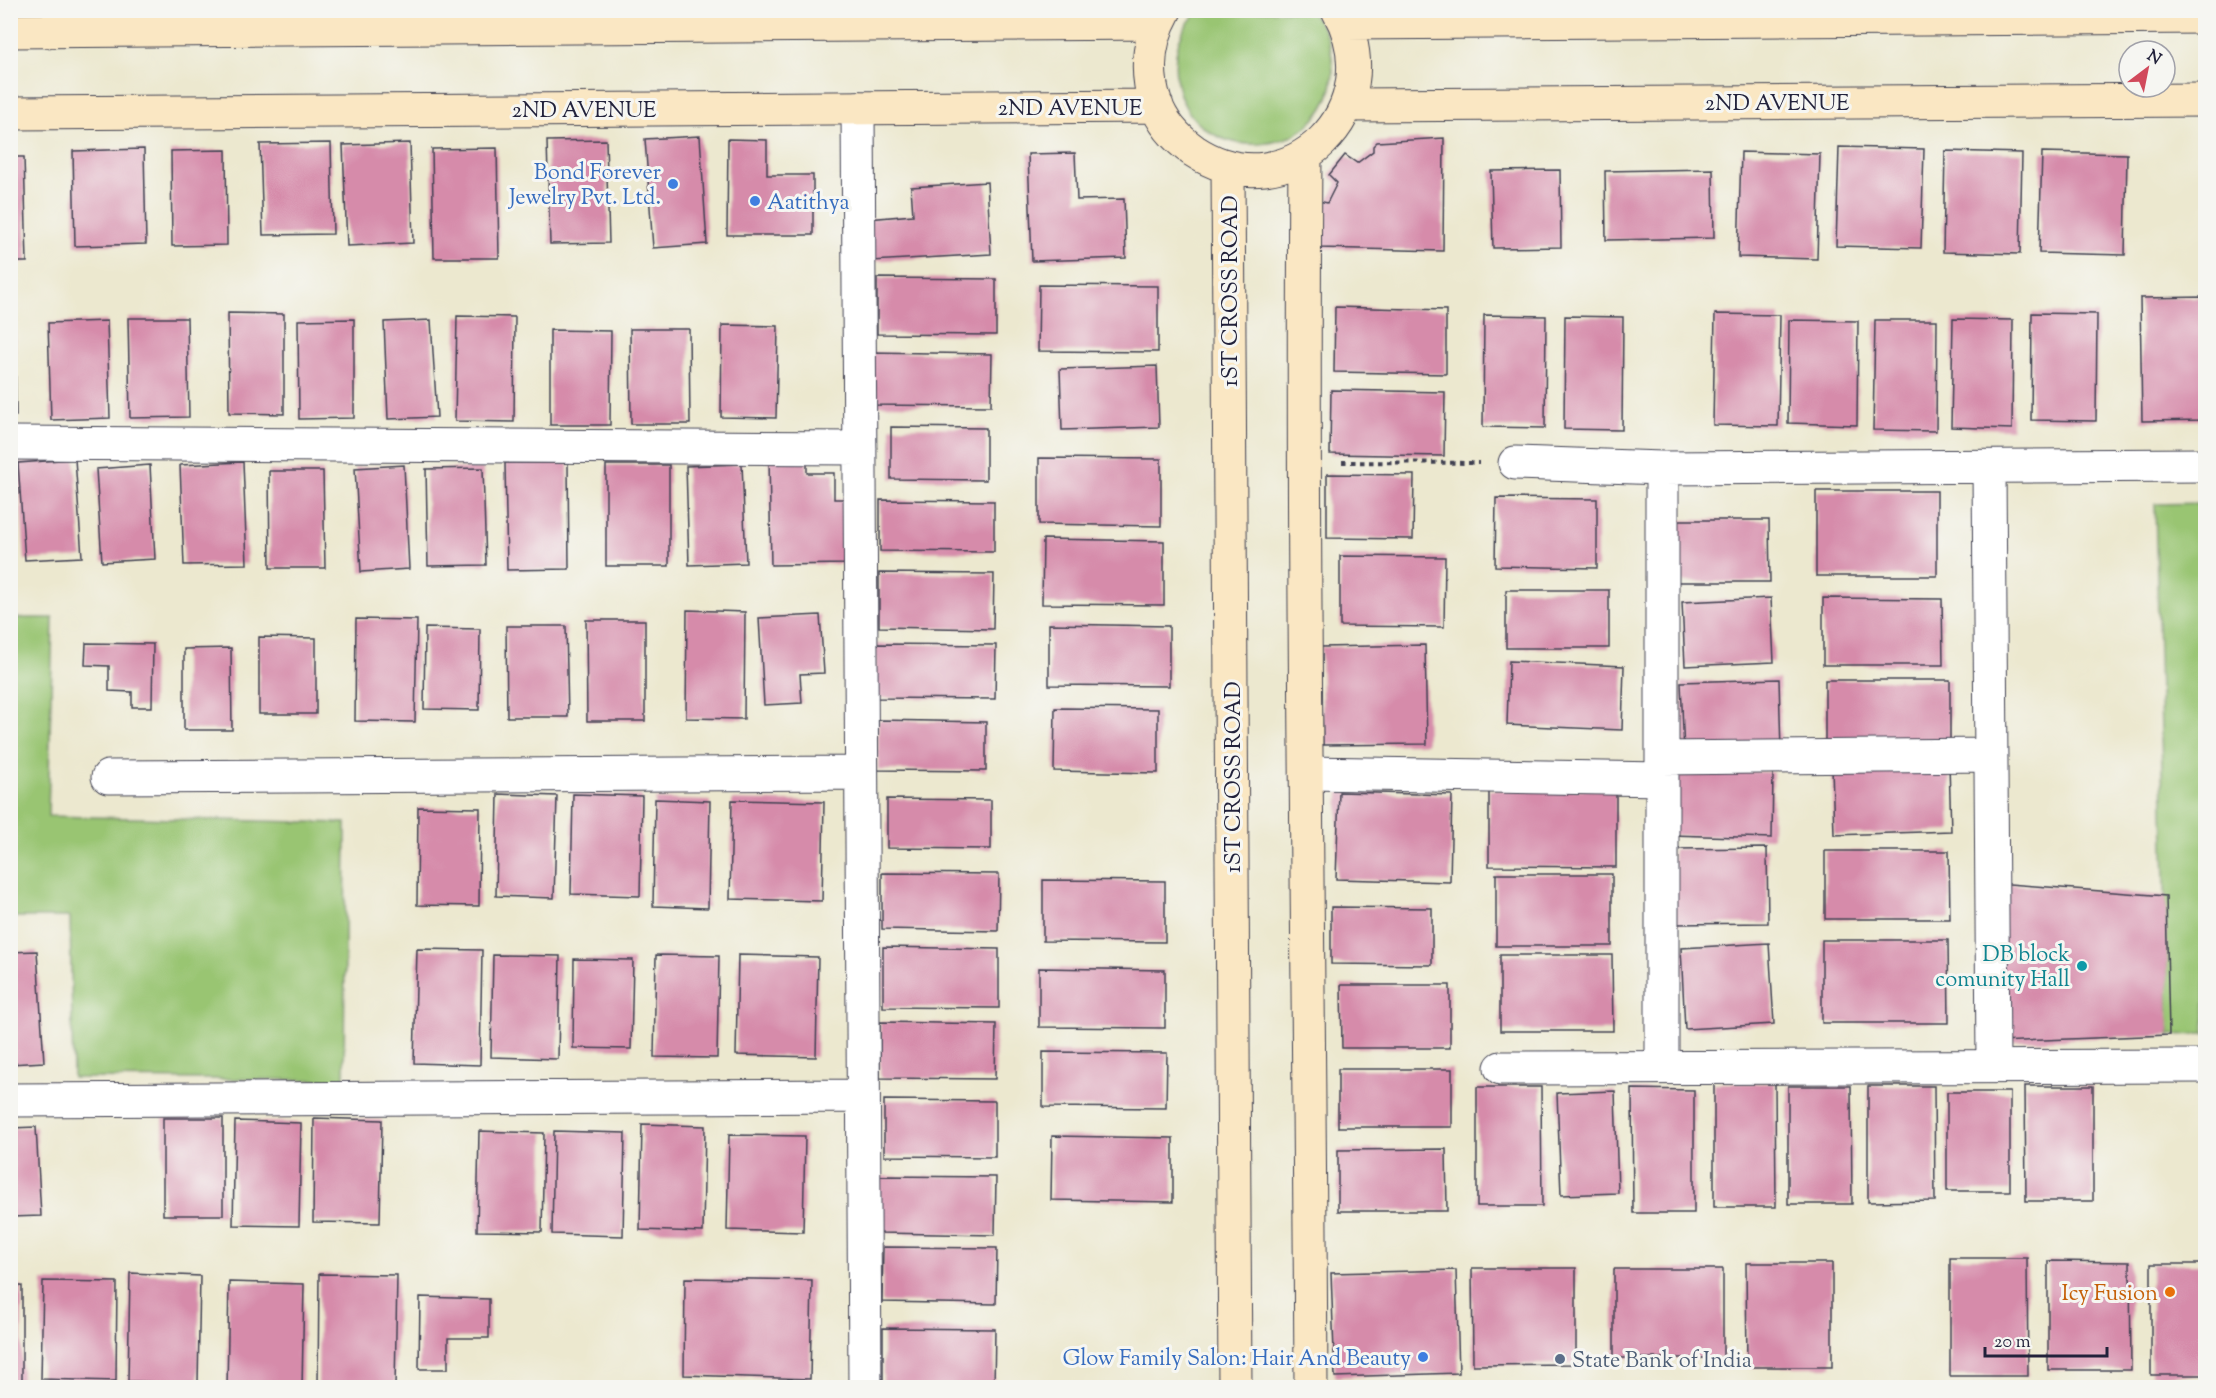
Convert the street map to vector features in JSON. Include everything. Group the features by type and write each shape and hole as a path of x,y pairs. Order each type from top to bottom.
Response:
{"street":[{"path":"10,31 883,18 1162,17 1151,44 1148,65 1150,86 1157,106 1169,127 1185,145 1205,158 1228,167 1254,170 1281,165 1305,155 1323,141 1337,125 1348,105 1354,85 1355,64 1353,43 1342,17 2205,17"},
{"name":"2ND AVENUE","path":"1348,105 2205,100"},
{"name":"2ND AVENUE","path":"10,112 1157,106"},
{"path":"858,108 865,1388"},
{"path":"1305,155 1303,462 1308,773 1311,1388"},
{"name":"1ST CROSS ROAD","path":"1228,167 1235,1388"},
{"path":"10,443 860,448"},
{"path":"1515,463 1662,468 2205,465"},
{"path":"1989,467 1993,1066"},
{"path":"1662,468 1662,1067"},
{"path":"1308,773 1662,769 1991,755"},
{"path":"108,777 861,773"},
{"path":"1501,1068 2205,1066"},
{"path":"10,1100 863,1095"}],"path":[{"path":"1303,462 1515,463"}],"green space":[{"path":"1199,11 1309,11 1325,32 1332,58 1330,92 1315,118 1292,136 1264,144 1234,142 1208,131 1187,109 1176,77 1179,41 1192,17"},
{"path":"2205,503 2205,1034 2169,1035 2155,504"},
{"path":"10,618 53,618 48,816 346,823 344,1080 73,1078 70,917 11,917"}],"building":[{"path":"700,136 707,244 653,248 645,139"},
{"path":"1444,138 1443,251 1319,248 1319,201 1327,203 1337,183 1329,175 1345,155 1357,163 1373,151 1373,146 1377,142"},
{"path":"728,139 767,140 767,175 813,175 813,235 727,235"},
{"path":"606,140 609,243 550,244 547,141"},
{"path":"331,143 333,234 263,235 260,144"},
{"path":"410,143 413,243 347,246 343,145"},
{"path":"1839,147 1924,149 1921,248 1836,246"},
{"path":"497,148 499,258 434,258 432,149"},
{"path":"144,149 146,244 75,246 73,151"},
{"path":"226,150 227,245 172,246 171,151"},
{"path":"1945,151 2022,153 2020,254 1943,252"},
{"path":"1741,152 1820,154 1817,259 1738,257"},
{"path":"2042,152 2127,154 2125,255 2039,253"},
{"path":"1075,153 1077,200 1124,199 1126,258 1032,261 1028,154"},
{"path":"10,157 24,157 27,262 10,262"},
{"path":"1713,169 1714,238 1606,240 1605,171"},
{"path":"1560,170 1561,247 1493,248 1491,171"},
{"path":"987,182 991,254 872,261 868,219 913,215 911,187"},
{"path":"877,278 996,279 996,335 877,334"},
{"path":"1039,285 1158,286 1158,352 1038,351"},
{"path":"2206,297 2206,420 2142,421 2140,298"},
{"path":"1335,307 1446,310 1446,374 1334,372"},
{"path":"228,313 284,314 284,414 229,413"},
{"path":"2032,313 2097,314 2096,421 2031,420"},
{"path":"1715,314 1780,315 1778,426 1713,425"},
{"path":"1484,315 1546,316 1545,428 1483,427"},
{"path":"457,316 515,317 514,422 455,421"},
{"path":"1565,316 1623,317 1622,430 1564,429"},
{"path":"10,318 15,318 16,416 10,416"},
{"path":"128,318 187,318 189,417 130,418"},
{"path":"354,319 354,418 299,419 298,320"},
{"path":"1953,319 2013,320 2012,429 1951,427"},
{"path":"431,320 437,417 388,419 384,322"},
{"path":"1789,320 1858,321 1857,425 1788,423"},
{"path":"1875,320 1937,320 1936,431 1873,430"},
{"path":"107,321 110,418 51,420 48,323"},
{"path":"722,325 778,326 776,418 721,417"},
{"path":"630,329 689,329 690,424 631,424"},
{"path":"550,330 611,331 610,425 550,425"},
{"path":"869,352 992,354 991,406 869,405"},
{"path":"1157,366 1159,427 1062,430 1060,369"},
{"path":"1331,390 1445,392 1444,456 1330,454"},
{"path":"891,427 986,428 986,480 891,479"},
{"path":"769,458 807,458 807,473 834,473 834,499 850,499 851,564 771,565"},
{"path":"1039,458 1161,459 1161,526 1039,524"},
{"path":"75,459 82,557 25,560 18,463"},
{"path":"243,462 247,564 184,565 180,465"},
{"path":"505,463 568,463 569,569 507,570"},
{"path":"742,464 746,563 689,565 686,466"},
{"path":"150,465 155,559 102,562 96,469"},
{"path":"404,465 409,569 361,572 355,468"},
{"path":"606,465 669,465 669,566 606,566"},
{"path":"483,468 486,565 428,566 426,469"},
{"path":"269,471 323,471 325,568 270,568"},
{"path":"1327,474 1414,475 1413,539 1327,538"},
{"path":"1816,491 1937,491 1937,576 1816,576"},
{"path":"1496,498 1597,499 1597,568 1495,566"},
{"path":"880,500 994,501 994,552 880,551"},
{"path":"1666,520 1769,520 1770,582 1667,582"},
{"path":"1043,539 1164,541 1164,605 1042,604"},
{"path":"1340,556 1445,557 1444,627 1340,626"},
{"path":"879,573 994,574 993,629 879,627"},
{"path":"1506,590 1609,590 1609,648 1506,648"},
{"path":"1771,598 1774,662 1685,666 1682,602"},
{"path":"1823,598 1942,599 1943,665 1823,665"},
{"path":"687,610 745,612 744,719 686,718"},
{"path":"820,615 824,673 800,674 802,703 764,705 759,618"},
{"path":"356,619 417,620 415,722 355,721"},
{"path":"586,620 645,620 645,721 587,721"},
{"path":"1049,624 1169,626 1169,686 1049,685"},
{"path":"506,626 566,626 568,717 507,717"},
{"path":"425,628 480,629 479,710 424,709"},
{"path":"259,637 316,638 316,714 259,714"},
{"path":"86,643 153,644 152,707 132,707 132,692 109,691 109,666 85,665"},
{"path":"876,644 996,645 995,699 875,698"},
{"path":"1425,645 1427,744 1323,745 1321,647"},
{"path":"231,648 232,730 184,730 184,649"},
{"path":"1509,661 1624,666 1622,730 1507,725"},
{"path":"1779,679 1781,752 1684,754 1681,682"},
{"path":"1825,680 1950,680 1950,750 1825,751"},
{"path":"1055,708 1158,709 1158,773 1054,771"},
{"path":"878,720 986,722 986,771 878,770"},
{"path":"1949,764 1951,831 1834,835 1832,767"},
{"path":"1672,770 1773,772 1772,838 1671,835"},
{"path":"1616,789 1616,867 1489,866 1489,790"},
{"path":"1339,792 1452,795 1450,882 1336,879"},
{"path":"498,794 557,796 554,898 496,896"},
{"path":"573,794 642,796 640,896 571,894"},
{"path":"655,799 710,801 708,908 653,906"},
{"path":"887,799 991,800 991,849 887,848"},
{"path":"732,800 824,802 822,901 730,899"},
{"path":"418,807 480,808 479,906 417,905"},
{"path":"1767,848 1768,923 1675,924 1673,849"},
{"path":"1825,851 1949,851 1950,919 1825,919"},
{"path":"882,873 999,874 998,931 882,929"},
{"path":"1496,874 1612,874 1612,946 1496,946"},
{"path":"1043,880 1165,881 1165,942 1043,941"},
{"name":"DB block comunity Hall","path":"1996,883 2166,896 2169,1035 1997,1042"},
{"path":"1331,907 1432,908 1432,965 1331,964"},
{"path":"1822,940 1948,940 1949,1023 1822,1023"},
{"path":"1769,943 1774,1024 1685,1029 1681,948"},
{"path":"883,947 999,949 999,1008 883,1007"},
{"path":"417,949 482,950 480,1065 414,1063"},
{"path":"37,951 44,1062 10,1064 10,952"},
{"path":"493,955 560,956 558,1059 491,1057"},
{"path":"656,955 719,956 717,1058 654,1057"},
{"path":"738,955 818,957 816,1057 736,1055"},
{"path":"1500,955 1612,955 1613,1031 1500,1031"},
{"path":"574,959 633,960 631,1049 573,1048"},
{"path":"1039,968 1165,970 1165,1028 1039,1027"},
{"path":"1341,985 1450,985 1450,1048 1342,1048"},
{"path":"880,1022 996,1024 995,1079 880,1078"},
{"path":"1043,1052 1167,1053 1166,1108 1043,1107"},
{"path":"1338,1069 1452,1069 1452,1127 1338,1127"},
{"path":"1714,1083 1775,1083 1776,1207 1714,1207"},
{"path":"1788,1086 1851,1086 1852,1204 1788,1204"},
{"path":"1868,1086 1934,1086 1935,1201 1868,1202"},
{"path":"2025,1086 2093,1086 2093,1201 2026,1201"},
{"path":"1477,1087 1541,1087 1542,1206 1477,1206"},
{"path":"1632,1089 1694,1090 1694,1213 1633,1213"},
{"path":"1615,1091 1618,1193 1561,1195 1557,1093"},
{"path":"1947,1092 2010,1092 2010,1191 1947,1191"},
{"path":"884,1100 995,1101 995,1157 884,1156"},
{"path":"163,1118 223,1118 223,1215 163,1215"},
{"path":"314,1118 382,1120 380,1223 313,1222"},
{"path":"235,1121 301,1123 299,1226 233,1225"},
{"path":"642,1124 705,1126 703,1232 640,1230"},
{"path":"36,1127 41,1216 10,1217 10,1128"},
{"path":"479,1131 544,1133 542,1232 477,1231"},
{"path":"554,1131 625,1133 623,1236 552,1234"},
{"path":"729,1135 805,1136 803,1232 727,1230"},
{"path":"1052,1136 1173,1138 1173,1202 1051,1200"},
{"path":"1446,1149 1447,1211 1338,1211 1338,1150"},
{"path":"879,1176 996,1177 995,1235 879,1233"},
{"path":"883,1247 997,1248 996,1304 882,1302"},
{"path":"1950,1258 2027,1258 2028,1376 1950,1376"},
{"path":"2048,1261 2130,1262 2131,1370 2048,1370"},
{"path":"1746,1263 1832,1263 1832,1367 1747,1367"},
{"path":"2151,1264 2206,1264 2206,1375 2151,1375"},
{"path":"1472,1268 1576,1268 1576,1364 1473,1365"},
{"path":"1614,1269 1723,1269 1723,1358 1614,1358"},
{"path":"1456,1270 1459,1373 1335,1377 1331,1273"},
{"path":"130,1273 200,1276 198,1383 128,1381"},
{"path":"319,1274 397,1275 395,1388 318,1387"},
{"path":"685,1278 812,1280 810,1379 684,1375"},
{"path":"43,1281 117,1282 116,1381 41,1379"},
{"path":"229,1282 304,1284 302,1388 227,1388"},
{"path":"10,1286 22,1286 22,1387 10,1386"},
{"path":"420,1297 489,1299 489,1338 448,1338 448,1369 419,1369"},
{"path":"883,1328 995,1329 994,1388 883,1388"}],"place":[{"name":"Bond Forever Jewelry Pvt. Ltd.","path":"673,184"},
{"name":"Aatithya","path":"755,201"},
{"name":"DB block comunity Hall","path":"2082,966"},
{"name":"Icy Fusion","path":"2170,1292"},
{"name":"Glow Family Salon: Hair And Beauty","path":"1423,1357"},
{"name":"State Bank of India","path":"1560,1359"}]}
